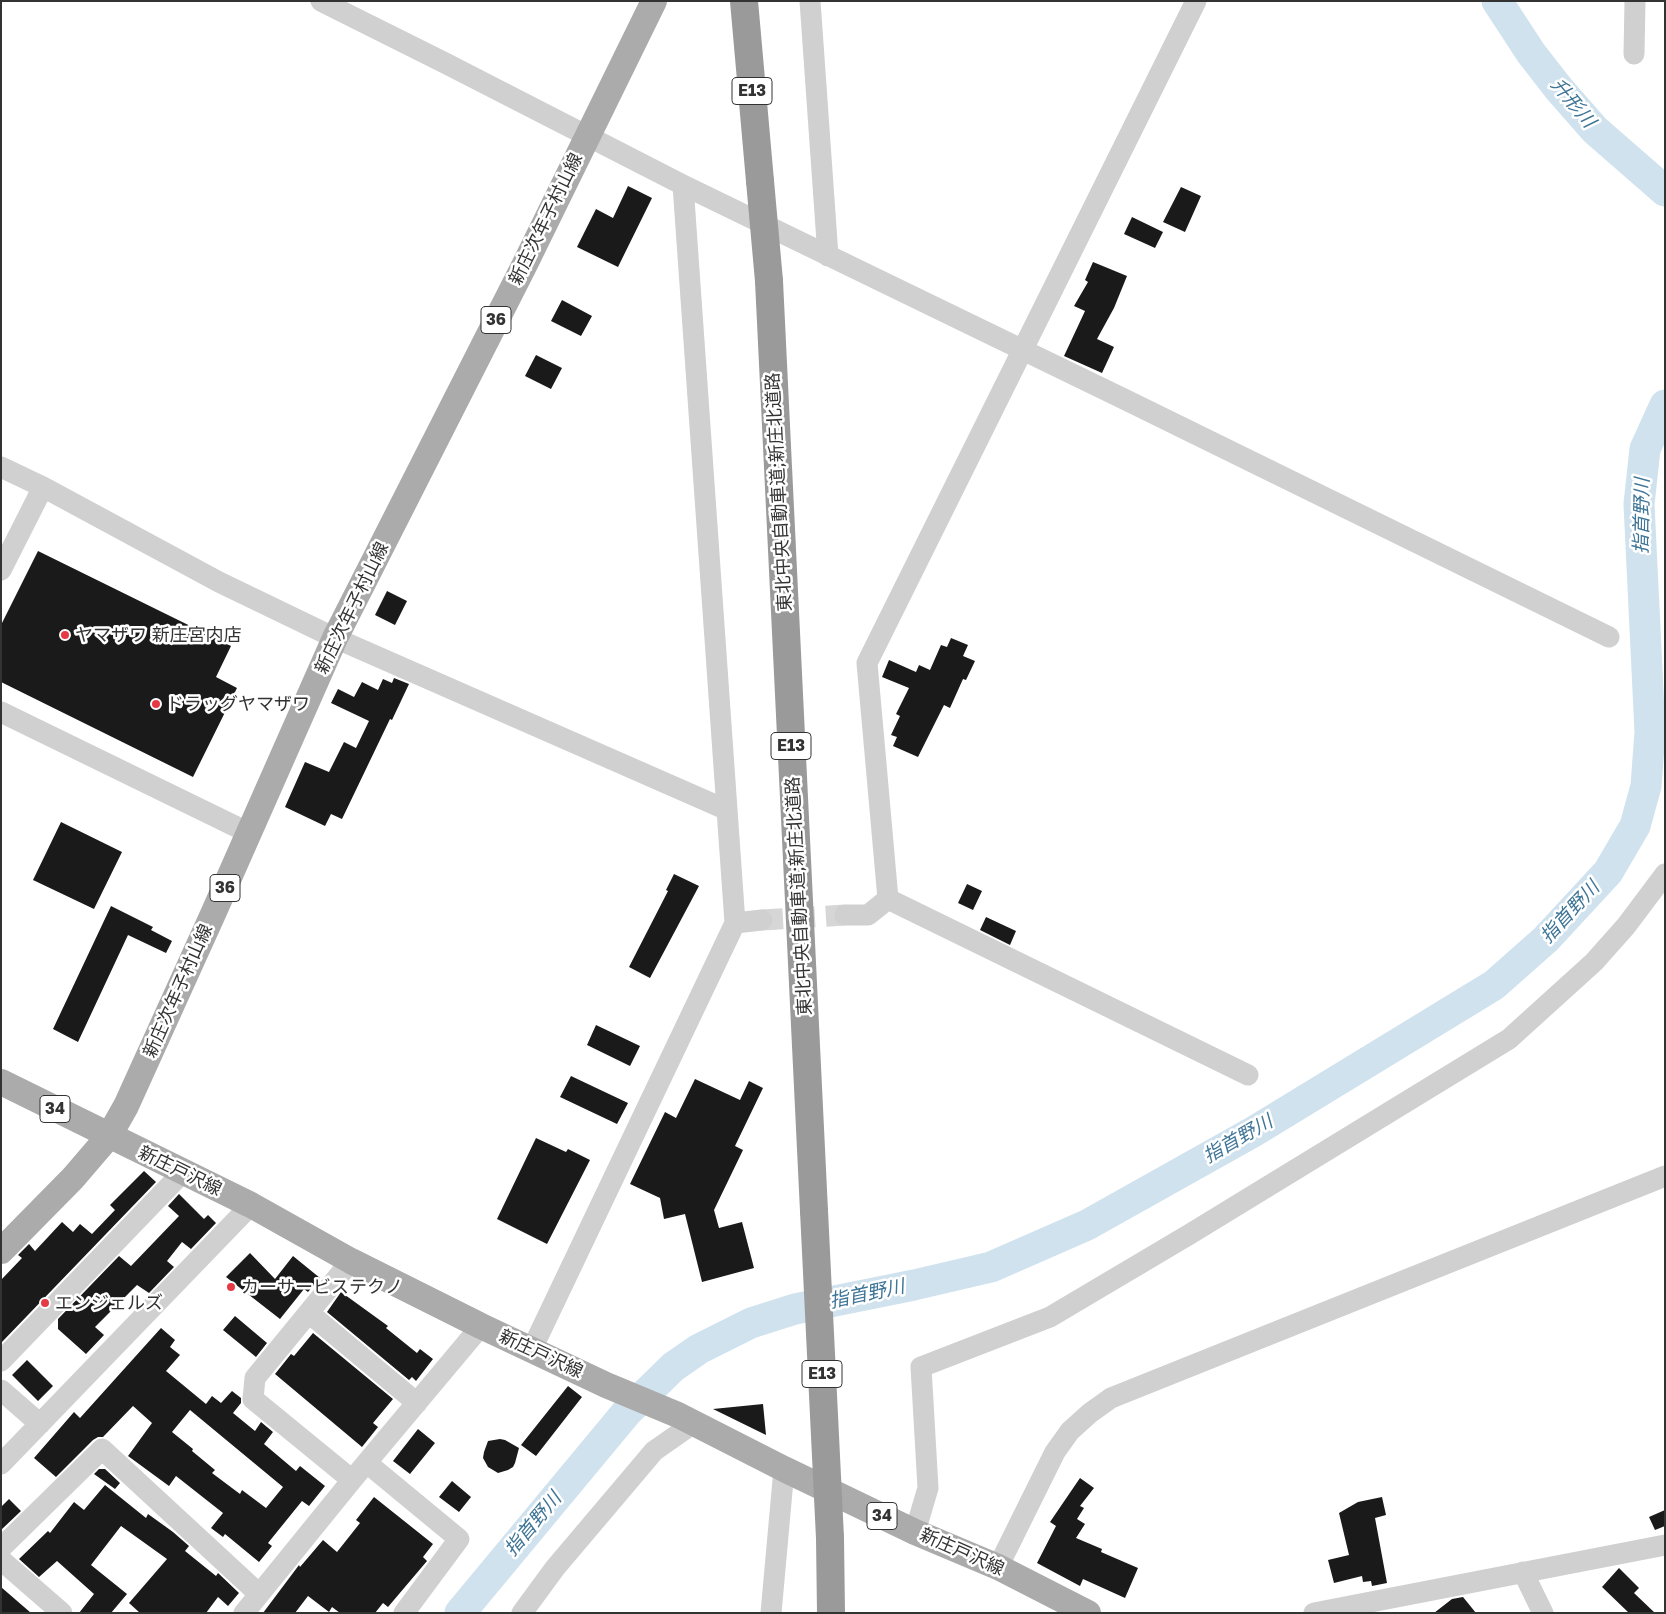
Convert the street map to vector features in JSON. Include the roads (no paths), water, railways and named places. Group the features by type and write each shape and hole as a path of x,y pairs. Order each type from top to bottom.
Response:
{"highway":[{"name":"東北中央自動車道;新庄北道路","path":"744,1 769,281 830,1538 831,1613"}],"main road":[{"name":"新庄次年子村山線","path":"1,1251 73,1178 109,1136 126,1106 335,638 524,266 654,1"},
{"name":"新庄戸沢線","path":"1,1082 251,1205 351,1261 481,1326 606,1385 686,1419 784,1469 915,1532 998,1567 1088,1613"}],"street":[{"path":"321,1 683,185 1609,638"},
{"path":"810,1 828,256"},
{"path":"888,899 867,663 1196,1"},
{"path":"1634,54 1635,1"},
{"path":"532,1349 735,923 683,185"},
{"path":"1,467 43,487 219,582 335,638 727,810"},
{"path":"1,570 43,487"},
{"path":"1,712 249,834"},
{"path":"915,1532 928,1488 921,1367 1050,1317 1190,1234 1509,1039 1594,962 1626,926 1665,874"},
{"path":"845,916 868,915 888,899"},
{"path":"888,899 1248,1075"},
{"path":"735,923 762,920"},
{"path":"1,1361 183,1172"},
{"path":"998,1567 1055,1452 1070,1431 1111,1398 1665,1176"},
{"path":"1,1464 251,1205"},
{"path":"351,1261 255,1378 253,1399 352,1480"},
{"path":"309,1313 417,1403"},
{"path":"244,1613 481,1326"},
{"path":"1,1390 40,1424"},
{"path":"522,1613 555,1568 654,1451 686,1419"},
{"path":"1,1548 102,1449 259,1594"},
{"path":"367,1463 459,1540 404,1613"},
{"path":"771,1613 784,1469"},
{"path":"1314,1613 1665,1544"},
{"path":"1,1560 62,1613"},
{"path":"1523,1572 1543,1613"}],"waterway":[{"name":"升形川","path":"1497,1 1531,53 1595,130 1665,191"},
{"name":"指首野川","path":"460,1613 626,1413 673,1367 699,1349 751,1323 795,1309 991,1267 1087,1225 1253,1132 1494,985 1546,939 1608,872 1635,826 1646,786 1650,732 1639,504 1645,449 1665,405"}],"tunnel":[{"path":"762,920 845,915"}],"place":[{"name":"ヤマザワ 新庄宮内店","path":"65,635"},
{"name":"ドラッグヤマザワ","path":"156,704"},
{"name":"カーサービステクノ","path":"231,1287"},
{"name":"エンジェルズ","path":"45,1303"}]}
